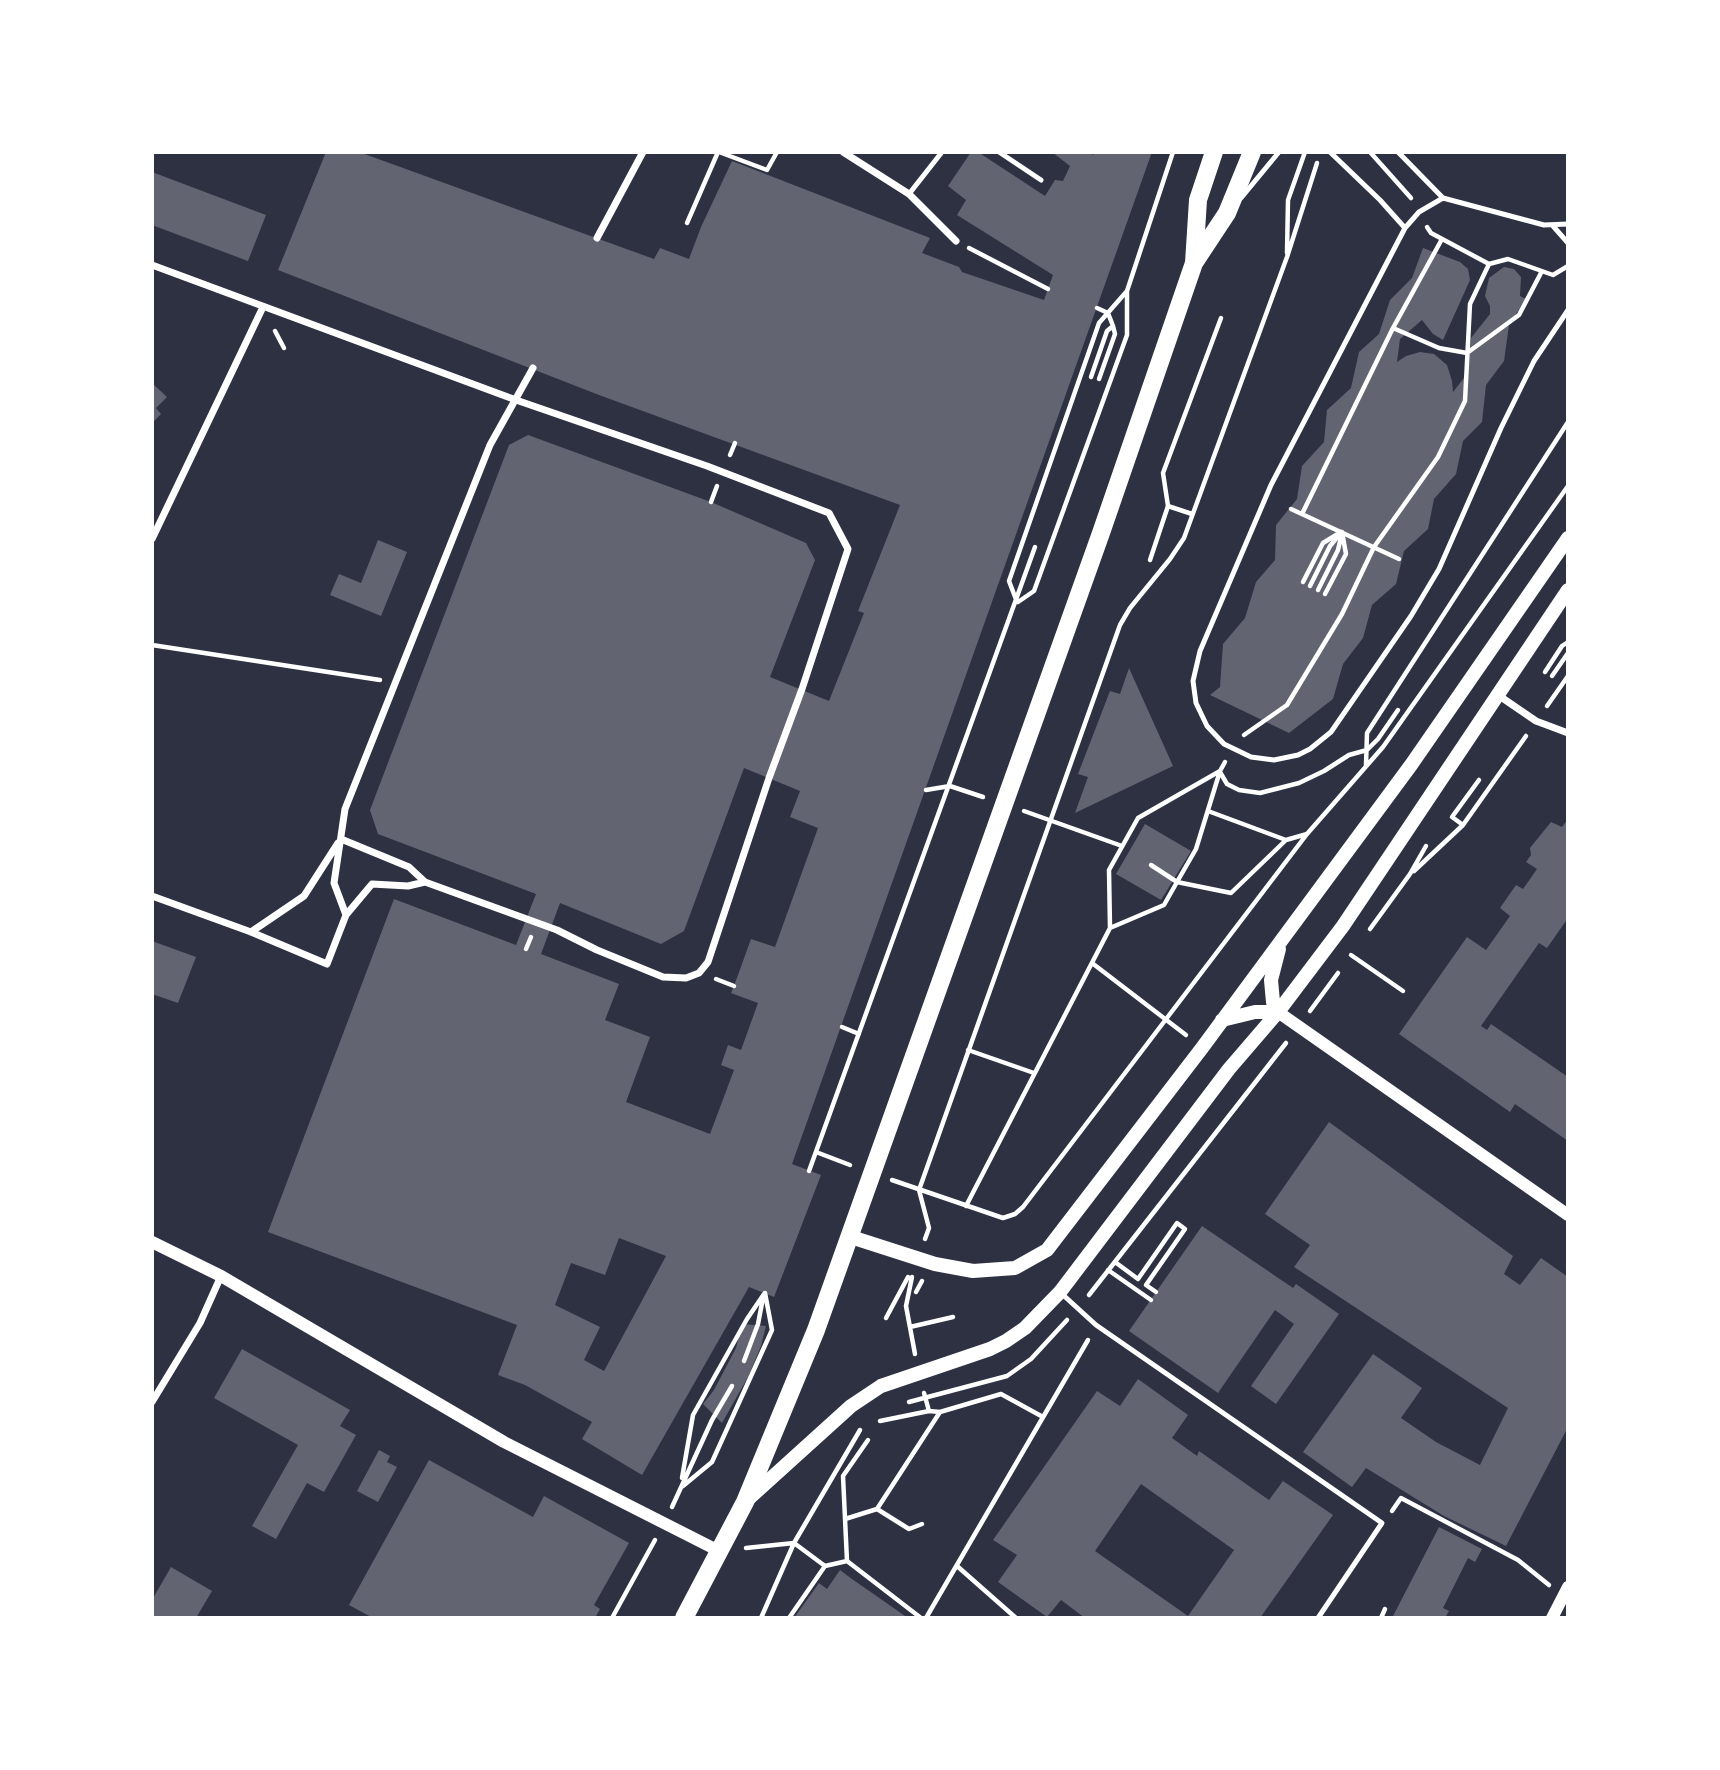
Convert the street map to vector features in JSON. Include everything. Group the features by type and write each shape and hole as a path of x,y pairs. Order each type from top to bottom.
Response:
{"main road":[{"path":"1194,263 1198,200 1214,152"},
{"path":"684,1618 745,1502 816,1330 1101,533 1194,263 1227,213 1252,152"},
{"path":"851,1237 916,1263 973,1271 1015,1268 1046,1250 1222,1020 1411,765 1568,538"},
{"path":"745,1502 851,1406 881,1386 990,1349 1006,1341 1025,1328 1060,1292 1229,1069 1278,1012 1343,926 1568,590"},
{"path":"1278,1012 1273,1002 1271,980 1281,940"},
{"path":"1222,1020 1255,1012 1278,1012"}],"street":[{"path":"597,238 643,152"},
{"path":"843,152 909,194 956,241"},
{"path":"152,265 829,513 848,549 708,962 699,973 686,978 663,976 597,950 557,930 425,882 409,867 341,839"},
{"path":"152,539 262,306"},
{"path":"346,915 334,883 345,809 490,444 533,368"},
{"path":"1497,695 1536,721 1568,733"},
{"path":"251,932 304,896 341,839"},
{"path":"152,896 251,932 327,964 346,915 372,884 408,886 425,882"},
{"path":"1278,1012 1568,1215"},
{"path":"152,1242 221,1276 504,1442 719,1551"},
{"path":"152,1402 200,1323 221,1276"},
{"path":"1552,1618 1565,1592"}],"lane":[{"path":"909,194 942,152"},
{"path":"999,152 1041,180"},
{"path":"1227,213 1279,152"},
{"path":"1330,152 1405,228"},
{"path":"1398,152 1443,198 1544,225 1568,225"},
{"path":"1443,198 1419,212 1405,228 1271,485 1200,652 1193,681 1196,703 1207,726 1216,737 1233,750 1261,760 1286,758 1310,749 1331,732 1411,616 1439,569 1501,428 1534,362 1568,310"},
{"path":"1553,226 1568,243"},
{"path":"1060,1292 1096,1325 1382,1523 1318,1618"}],"path":[{"path":"687,223 719,152 767,170 777,152"},
{"path":"1017,602 1034,590 1127,335 1127,291 1173,152"},
{"path":"1287,257 1290,188 1306,152"},
{"path":"929,1411 918,1373 906,1306 908,1289 929,1228 919,1190 1120,625 1184,538 1287,257 1320,152"},
{"path":"1302,514 1393,328 1442,239"},
{"path":"956,241 1048,289"},
{"path":"1241,737 1287,705 1342,614 1374,547 1444,446 1465,401 1470,304 1489,264 1508,259 1553,275 1568,266"},
{"path":"1393,328 1439,348 1467,353 1519,315 1542,271"},
{"path":"1017,602 1009,580 1099,323 1127,291"},
{"path":"1097,308 1108,313 1115,334 1099,379"},
{"path":"1150,560 1168,506 1163,473 1221,318"},
{"path":"1091,377 1107,331 1113,326"},
{"path":"1366,766 1367,733 1568,422"},
{"path":"903,1184 1003,1218 1023,1208 1307,834 1383,747 1568,485"},
{"path":"1168,506 1192,514"},
{"path":"1292,509 1399,559"},
{"path":"1310,586 1331,546 1342,532"},
{"path":"1318,590 1338,550 1342,532"},
{"path":"1325,594 1346,554 1342,532"},
{"path":"1303,582 1323,542 1342,532"},
{"path":"809,1171 1035,547"},
{"path":"1545,672 1562,646 1568,642"},
{"path":"152,646 382,681"},
{"path":"1552,676 1568,653"},
{"path":"1410,874 1463,825 1568,676"},
{"path":"1378,739 1398,710"},
{"path":"966,1206 1110,928 1109,870 1138,818 1220,771 1196,849 1164,905 1110,928"},
{"path":"1463,825 1452,817 1479,780"},
{"path":"926,790 950,786 970,793"},
{"path":"1208,811 1286,840"},
{"path":"1037,815 1122,846"},
{"path":"1164,875 1177,882 1231,893 1286,840 1307,834"},
{"path":"1151,865 1177,882"},
{"path":"1351,955 1403,991"},
{"path":"1092,963 1190,1038"},
{"path":"842,1027 859,1034"},
{"path":"968,1050 1034,1073"},
{"path":"905,1403 1007,1376 1031,1359 1078,1309 1275,1057"},
{"path":"816,1152 832,1158"},
{"path":"1115,1262 1138,1279 1177,1223 1185,1229 1146,1285 1156,1292"},
{"path":"886,1318 916,1263"},
{"path":"1108,1270 1151,1300"},
{"path":"744,1361 758,1324 765,1293"},
{"path":"680,1488 712,1462 772,1330 765,1293"},
{"path":"680,1488 693,1415 747,1319 765,1293"},
{"path":"910,1327 953,1317"},
{"path":"926,1618 1096,1325"},
{"path":"673,1504 712,1420 732,1386"},
{"path":"880,1421 929,1411 940,1412 1002,1394 1043,1417"},
{"path":"845,1519 877,1509 940,1412"},
{"path":"761,1618 794,1543 860,1429 868,1422"},
{"path":"847,1562 843,1476 868,1440"},
{"path":"1382,1523 1401,1498 1518,1560 1565,1592"},
{"path":"877,1509 909,1529 922,1524"},
{"path":"719,1551 794,1543 825,1566"},
{"path":"612,1618 651,1547"},
{"path":"789,1618 825,1566 847,1562 921,1618"},
{"path":"957,1566 1016,1618"},
{"path":"1381,1618 1385,1609"}],"building":[{"path":"326,152 359,152 654,259 660,248 689,259 732,161 930,238 922,253 959,267 962,272 1044,300 1053,275 957,215 966,200 948,186 971,152 978,152 1045,196 1055,180 1063,181 1070,166 1052,152 1089,152 1093,155 1094,152 1152,152 792,1164 821,1175 774,1297 749,1287 642,1475 582,1439 592,1422 525,1385 498,1375 517,1325 268,1232 394,899 516,945 536,894 378,834 370,810 509,445 528,435 711,502 806,543 815,560 770,677 829,701 864,613 858,611 900,505 599,395 278,270","holes":["744,768 800,791 790,817 818,828 775,947 751,939 731,993 758,1003 741,1050 728,1045 721,1065 734,1070 710,1134 626,1102 650,1037 605,1020 619,984 541,954 560,903 661,944 684,931","619,1238 666,1256 604,1371 584,1360 600,1327 555,1305 571,1263 605,1275"]},
{"path":"152,172 266,215 248,261 152,225"},
{"path":"1423,248 1460,262 1468,269 1470,280 1443,340 1433,334 1422,320 1400,339 1397,362 1420,352 1434,354 1447,365 1453,392 1467,374 1471,338 1490,314 1490,306 1485,296 1489,278 1504,267 1514,269 1521,277 1520,296 1526,299 1509,325 1504,361 1486,385 1482,422 1463,441 1456,474 1434,499 1428,529 1404,551 1396,584 1372,605 1363,638 1343,664 1333,699 1289,733 1210,695 1220,687 1223,644 1245,618 1256,582 1275,560 1276,525 1297,499 1302,466 1324,442 1327,410 1351,388 1359,352 1379,334 1390,300 1412,278"},
{"path":"152,383 167,397 156,408 161,414 152,423"},
{"path":"378,540 407,552 381,616 330,595 339,574 361,583"},
{"path":"1129,668 1173,766 1075,813 1088,777 1078,774 1110,691 1120,694"},
{"path":"1568,819 1568,918 1547,948 1539,943 1481,1026 1487,1030 1491,1024 1568,1077 1568,1141 1515,1104 1510,1112 1399,1034 1467,937 1486,950 1510,916 1500,908 1516,885 1523,889 1537,869 1526,862 1531,855 1530,848 1551,822 1562,827"},
{"path":"1145,824 1191,851 1161,900 1116,874"},
{"path":"152,941 196,957 178,1003 152,994"},
{"path":"1329,1122 1513,1256 1504,1274 1520,1285 1541,1258 1568,1277 1568,1427 1506,1546 1444,1516 1366,1468 1352,1487 1303,1452 1373,1354 1422,1388 1401,1418 1436,1442 1480,1465 1508,1408 1294,1267 1310,1245 1265,1214"},
{"path":"1202,1226 1293,1288 1296,1284 1339,1314 1276,1404 1251,1386 1294,1324 1275,1310 1218,1393 1129,1331"},
{"path":"742,1324 766,1326 748,1377 722,1423 703,1404 714,1390 736,1348"},
{"path":"242,1349 350,1410 340,1426 356,1435 324,1492 307,1483 276,1539 252,1526 298,1445 214,1398"},
{"path":"1138,1379 1188,1415 1172,1438 1197,1456 1199,1451 1269,1500 1283,1481 1333,1515 1260,1618 1085,1618 1061,1600 1047,1617 998,1582 1017,1555 993,1540 1097,1391 1120,1406","holes":["1141,1484 1234,1550 1188,1616 1095,1551"]},
{"path":"379,1450 390,1456 387,1462 397,1467 378,1502 357,1491"},
{"path":"429,1460 533,1517 544,1496 629,1543 594,1605 600,1609 595,1618 373,1618 349,1605"},
{"path":"1439,1527 1482,1549 1475,1562 1468,1558 1443,1608 1449,1611 1445,1618 1392,1618"},
{"path":"171,1567 212,1591 196,1618 152,1618 152,1600"},
{"path":"840,1570 908,1618 794,1618 819,1583 827,1589"}]}
